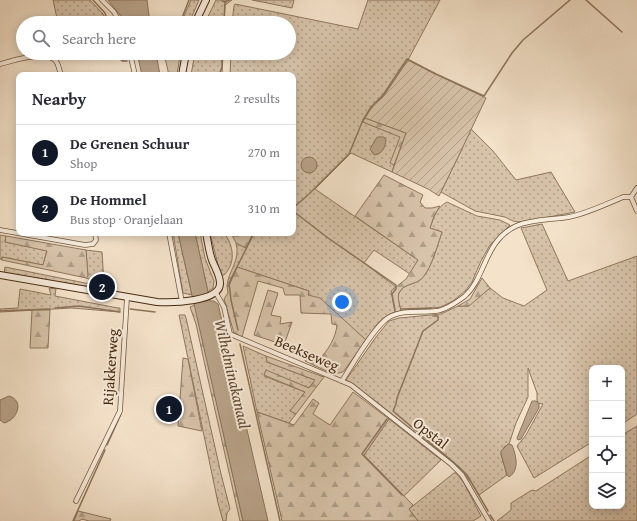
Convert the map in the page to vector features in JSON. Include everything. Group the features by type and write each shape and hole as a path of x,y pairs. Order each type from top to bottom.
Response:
{"main road":[{"path":"198,16 206,0"},
{"path":"183,72 185,60"},
{"path":"0,275 157,302 182,302 215,294 221,285 220,278 212,259 207,236"}],"street":[{"path":"102,0 116,16"},
{"path":"0,64 20,60"},
{"path":"55,60 60,72"},
{"path":"132,60 134,72"},
{"path":"637,188 631,197 637,211"},
{"name":"Beekseweg","path":"215,294 224,307 230,334 342,381 375,331 388,318 398,313 437,311 464,297 470,291 494,245 504,234 514,227 535,221 570,217 623,197 631,197"},
{"path":"0,230 16,233"},
{"path":"34,236 85,245 93,244 96,240 95,236"},
{"path":"170,236 182,302"},
{"name":"Rijakkerweg","path":"76,501 120,411 127,297"},
{"name":"Opstal","path":"342,381 351,385 462,475 489,521"}],"green space":[{"path":"53,0 90,0 104,16 56,16"},
{"path":"191,0 199,0 192,16 184,16"},
{"path":"216,0 232,0 225,5 224,16 208,16"},
{"path":"252,0 294,0 292,8"},
{"path":"368,0 440,0 408,60 383,97 374,104 363,122 401,137 391,163 394,165 392,172 351,153 315,189 418,260 410,274 374,250 364,263 396,287 393,289 395,312 381,320 366,340 308,295 309,291 237,267 229,286 227,286 236,260 236,243 246,248 252,236 296,236 296,72 230,72 231,60 296,60 296,16 358,29"},
{"path":"235,4 294,16 233,16"},
{"path":"165,60 179,60 177,72 168,72"},
{"path":"194,60 223,60 222,72 192,72"},
{"path":"408,60 486,98 439,196 428,189 392,172 406,133 365,118 374,104 383,97"},
{"path":"365,118 406,133 394,165 390,163 400,137 363,122"},
{"path":"471,129 493,151 516,180 551,172 575,212 518,222 505,217 475,211 441,192"},
{"path":"384,175 423,195 420,202 425,208 440,206 434,216 430,228 442,232 436,251 424,276 417,282 406,286 401,290 398,297 401,311 395,312 391,291 406,279 418,260 355,216"},
{"path":"447,202 477,216 500,220 510,225 490,245 472,282 465,291 453,301 441,307 401,311 398,297 399,293 403,288 417,282 424,276 436,251 442,232 430,228 438,210"},
{"path":"542,224 568,281 637,256 637,414 625,422 625,365 589,365 589,444 534,478 517,446 526,435 543,404 537,403 537,393 528,368 528,397 516,423 509,444 504,447 501,454 507,475 479,495 466,476 449,459 346,380 389,321 399,318 441,314 458,306 468,306 490,288 503,298 524,306 547,290 521,228"},
{"path":"0,235 6,236 5,242 47,250 43,265 2,257 2,260 0,259"},
{"path":"6,236 86,250 88,276 86,278 2,260 2,257 43,265 47,251 5,242"},
{"path":"174,236 179,236 192,295 183,293"},
{"path":"196,236 201,236 205,258 214,281 213,288 208,292"},
{"path":"211,236 226,236 232,249 232,260 228,270 224,275 222,275 219,269"},
{"path":"232,236 252,236 246,248 236,243"},
{"path":"86,250 102,252 104,284 86,278 88,276"},
{"path":"5,267 90,284 91,286 89,288 4,273"},
{"path":"237,267 309,291 308,295 320,298 366,340 344,371 340,373 331,372 305,361 309,355 319,359 322,356 333,339 337,325 332,324 331,314 301,313 300,295 285,295 283,288 258,281 242,337 234,333 224,299 228,293 227,286 229,286"},
{"path":"482,278 490,288 469,306 458,306 470,299"},
{"path":"49,288 56,289 55,296 120,308 120,312 72,308 0,312 0,309 18,308 20,289 51,295"},
{"path":"268,290 278,293 271,315 281,317 280,324 292,322 284,345 254,335"},
{"path":"195,305 243,521 240,521 196,324 190,307"},
{"path":"32,310 50,310 48,348 30,348"},
{"path":"179,315 185,315 186,318 230,509 227,513 226,521 223,521 218,503"},
{"path":"243,346 266,356 267,362 315,380 309,388 266,371 264,376 305,392 291,411 296,414 289,423 257,412"},
{"path":"266,356 324,377 296,414 290,411 305,392 264,375 266,370 309,388 315,380 267,362"},
{"path":"183,358 188,359 202,431 178,426"},
{"path":"353,392 389,419 364,455 413,505 409,509 418,521 282,521 257,412 294,425 313,399 319,403 313,414 330,425"},
{"path":"389,419 441,460 404,496 364,455"},
{"path":"637,426 637,521 497,521 511,510 511,503 532,490 536,491 589,457 589,509 625,509 625,433"},
{"path":"454,473 456,473 464,483 481,516 473,521 418,521 409,509"},
{"path":"78,511 111,519 110,521 89,521 82,519 79,521 74,521"}],"water":[{"path":"108,0 147,0 149,16 120,15"},
{"path":"139,60 157,60 159,72 141,72"},
{"path":"377,137 384,137 386,143 380,153 374,155 370,149"},
{"path":"306,157 312,157 317,162 315,171 312,173 306,173 301,168 301,162"},
{"name":"Wilhelminakanaal","path":"179,236 196,236 210,301 214,301 218,304 268,521 243,521"},
{"path":"9,396 14,398 18,406 16,414 13,418 4,423 0,420 0,400"},
{"path":"532,401 536,401 539,404 539,408 521,439 518,440 517,438"},
{"path":"508,444 512,445 516,462 515,470 509,477 507,475 501,454 501,451"}],"waterway":[{"path":"93,0 106,16"},
{"path":"183,16 189,0"},
{"path":"222,1 225,2 229,0"},
{"path":"309,194 349,154 363,120 371,107 383,95 407,59 484,96 512,53 523,40 570,0"},
{"path":"586,0 622,32"},
{"path":"224,16 225,2"},
{"path":"121,60 127,61"},
{"path":"220,72 222,60"},
{"path":"296,205 308,195"},
{"path":"296,213 328,238 396,285 396,289 392,294 395,310"},
{"name":"Wilhelminakanaal","path":"238,330 231,300 229,283 252,236"},
{"path":"55,308 79,306 120,312"},
{"path":"401,309 432,308"},
{"path":"0,311 50,309"},
{"path":"130,309 155,312"},
{"path":"433,316 438,316 438,320 423,331 393,411 467,475 488,511"},
{"name":"Wilhelminakanaal","path":"240,344 280,521"},
{"path":"107,445 121,414"},
{"path":"387,419 362,454 402,495"},
{"path":"73,521 105,450"},
{"path":"490,515 494,521"}],"place":[{"name":"De Hommel","path":"102,287"},
{"name":"De Grenen Schuur","path":"169,409"}]}
